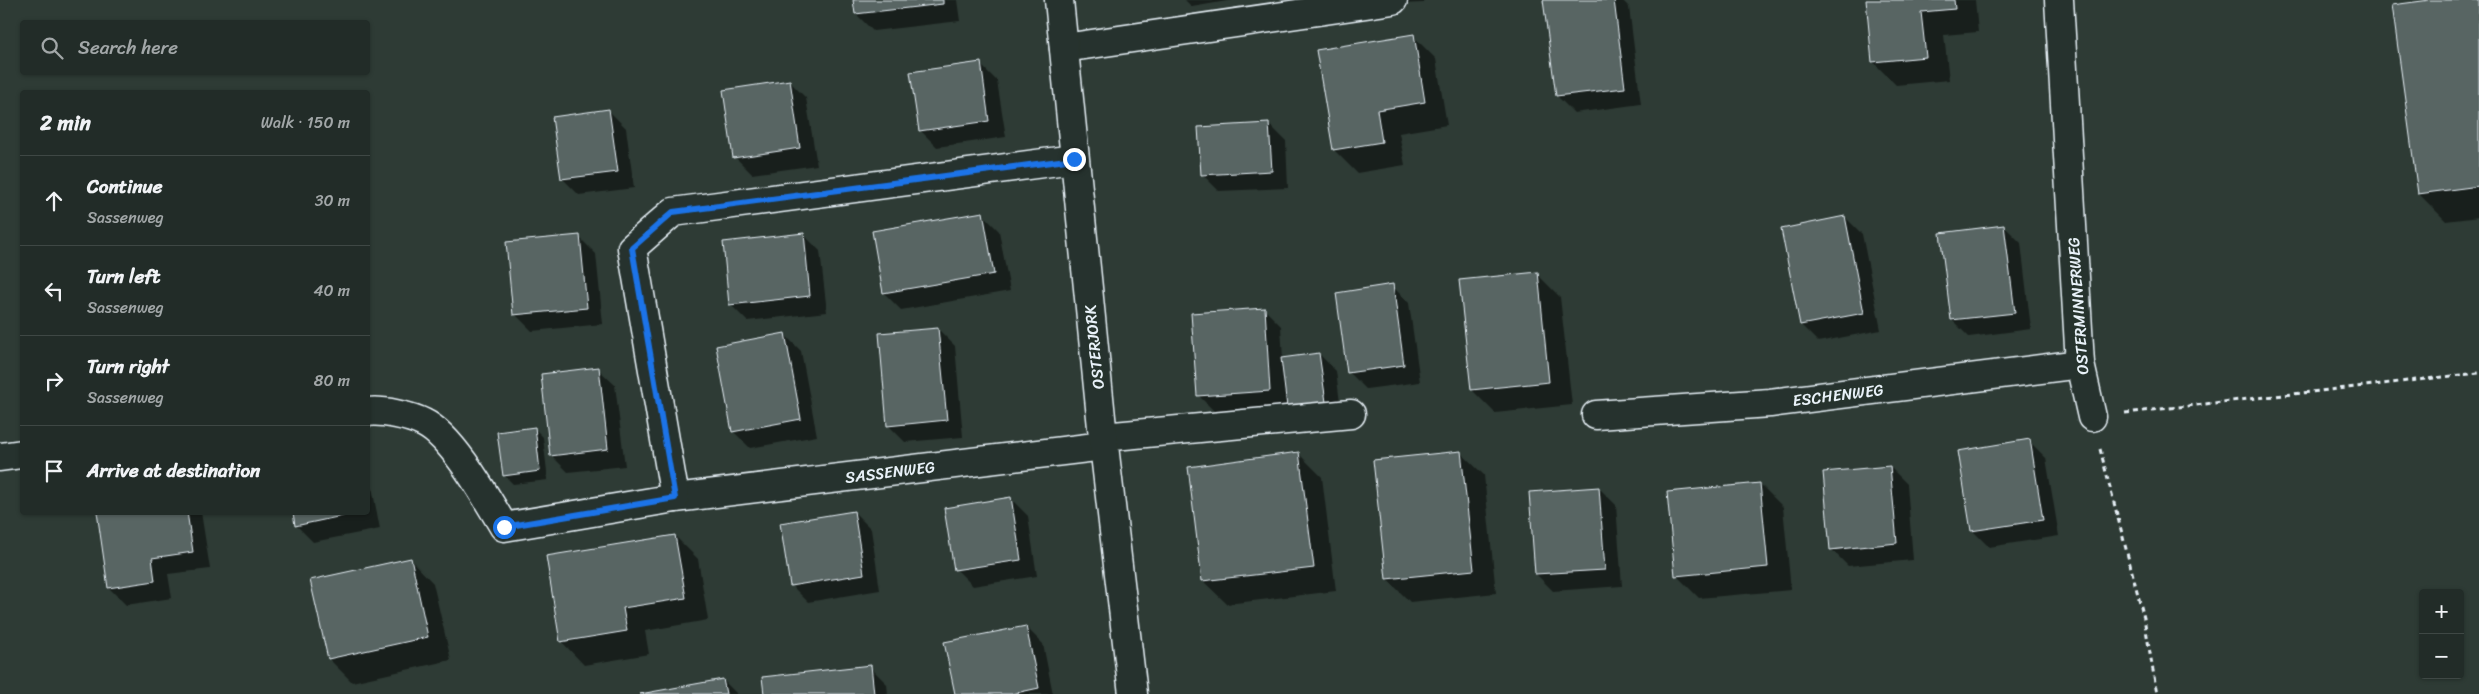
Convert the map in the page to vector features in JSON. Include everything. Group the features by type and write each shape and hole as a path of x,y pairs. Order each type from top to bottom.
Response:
{"street":[{"name":"OSTERJORK","path":"1059,0 1104,441 1133,694"},
{"path":"1064,48 1393,0"},
{"name":"OSTERMINNERWEG","path":"2059,0 2080,364 2092,417"},
{"path":"675,498 632,248 673,212 1074,159"},
{"name":"ESCHENWEG","path":"1596,415 1770,403 2080,364"},
{"name":"SASSENWEG","path":"370,412 379,410 424,423 442,439 464,465 504,527 675,498 1104,441 1351,414"},
{"path":"0,457 20,454"}],"path":[{"path":"2157,694 2144,618 2092,417 2479,373"}],"building":[{"path":"853,0 943,0 943,4 855,14"},
{"path":"1543,0 1614,0 1625,88 1556,96"},
{"path":"1866,0 1954,0 1955,9 1921,12 1926,57 1872,62"},
{"path":"2430,0 2479,0 2479,186 2418,194 2392,5"},
{"path":"1414,34 1425,102 1377,110 1382,142 1333,150 1316,50"},
{"path":"981,62 989,121 919,131 910,72"},
{"path":"790,80 800,148 733,158 723,90"},
{"path":"609,109 618,172 561,179 552,117"},
{"path":"1269,123 1272,171 1201,175 1198,127"},
{"path":"983,212 994,274 883,293 872,231"},
{"path":"1845,216 1864,313 1800,325 1781,229"},
{"path":"2004,225 2015,313 1951,320 1940,233"},
{"path":"804,233 810,296 729,305 723,242"},
{"path":"580,235 587,308 513,315 506,242"},
{"path":"1538,272 1549,382 1471,390 1459,280"},
{"path":"1393,284 1404,365 1347,373 1336,293"},
{"path":"1265,308 1270,391 1197,396 1191,313"},
{"path":"938,328 947,420 887,426 879,333"},
{"path":"785,333 801,419 732,432 716,346"},
{"path":"1319,353 1326,402 1287,407 1281,358"},
{"path":"599,367 608,449 550,456 541,374"},
{"path":"535,427 540,471 503,476 497,432"},
{"path":"2030,439 2043,520 1971,531 1958,451"},
{"path":"1461,451 1474,570 1386,579 1373,460"},
{"path":"1299,452 1314,568 1202,581 1188,467"},
{"path":"1890,466 1897,543 1830,550 1823,472"},
{"path":"1760,483 1768,567 1675,576 1667,492"},
{"path":"1599,487 1605,570 1535,574 1529,492"},
{"path":"1011,497 1021,560 954,570 944,508"},
{"path":"854,511 864,574 790,586 780,523"},
{"path":"97,515 187,515 193,552 152,558 155,581 108,588"},
{"path":"293,515 347,515 295,526"},
{"path":"675,535 686,598 623,608 627,631 560,642 546,556"},
{"path":"411,558 428,637 328,659 310,580"},
{"path":"1026,626 1039,688 1011,694 955,694 944,642"},
{"path":"871,665 874,694 764,694 762,677"},
{"path":"723,679 726,694 640,694"}],"route":[{"path":"504,527 675,498 632,248 673,212 1074,159"}]}
